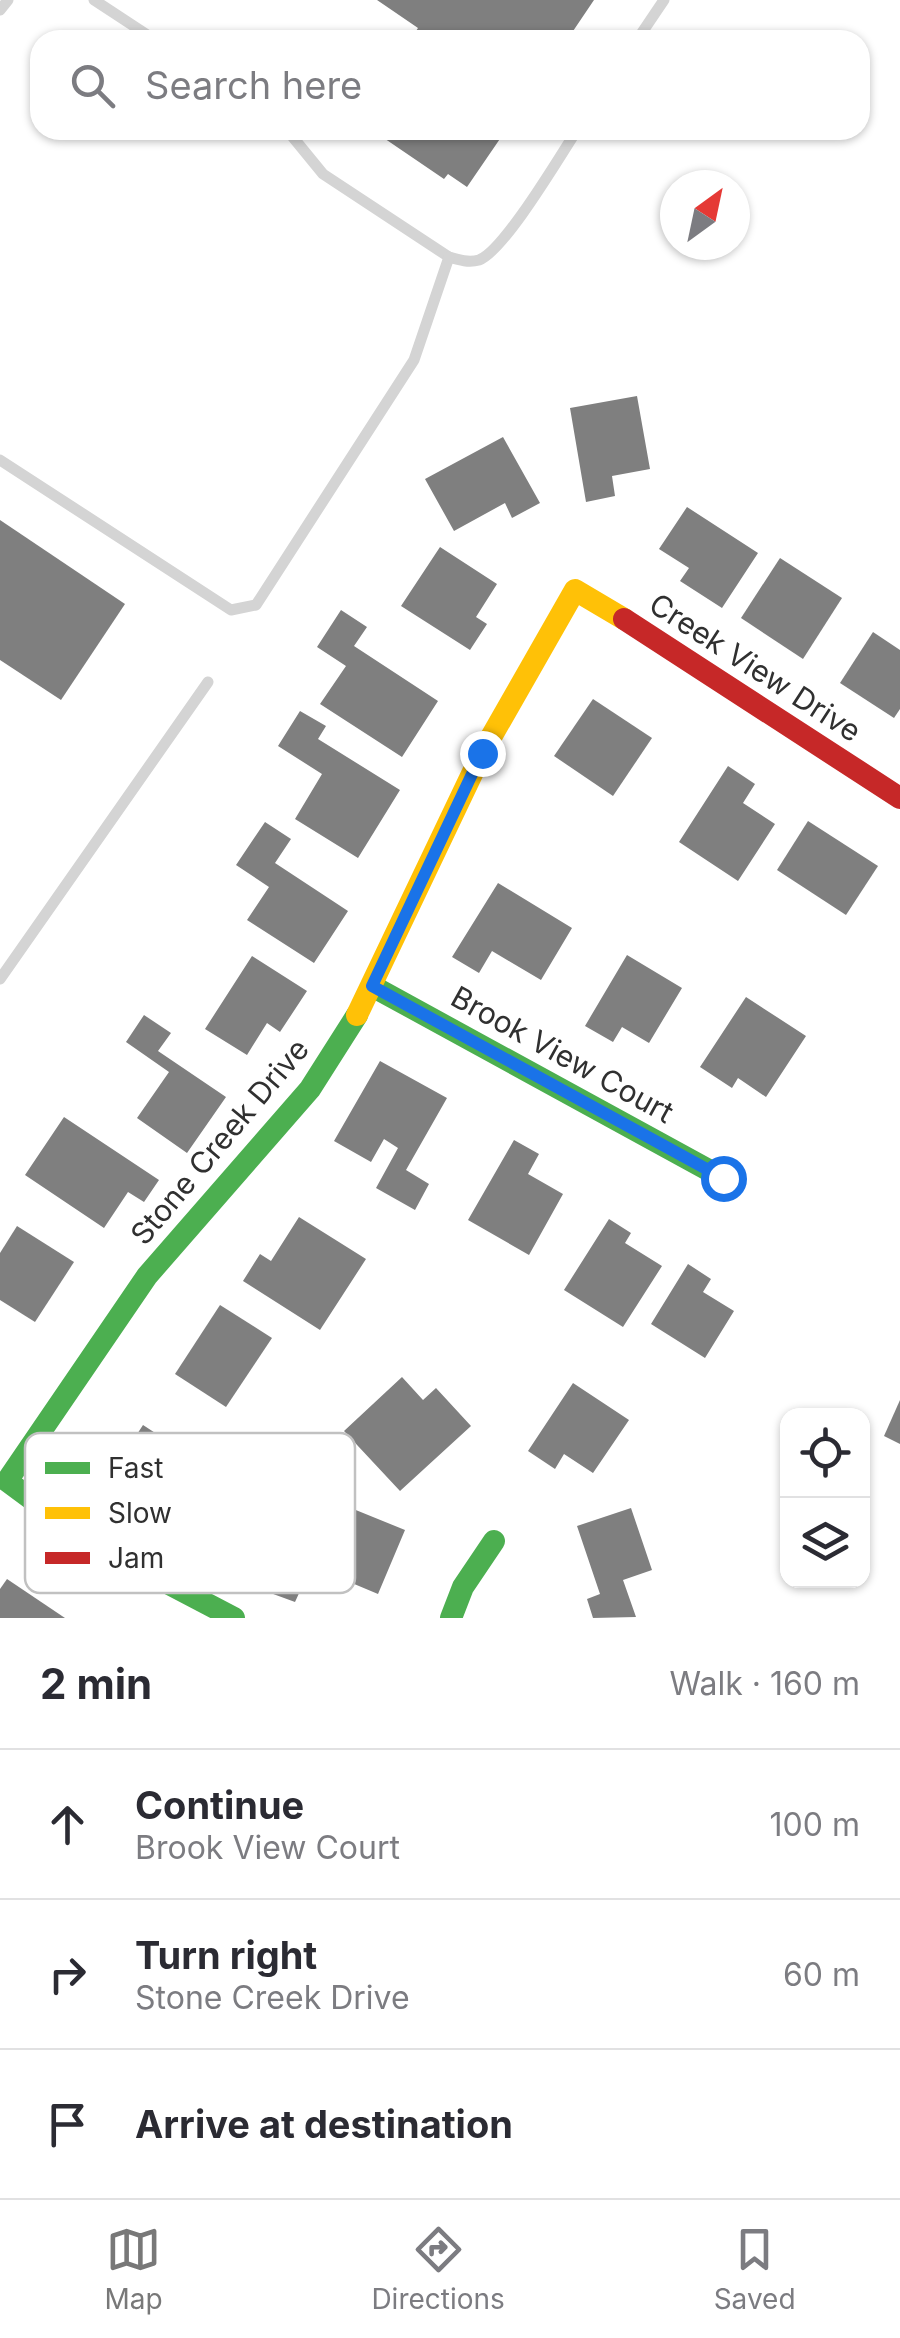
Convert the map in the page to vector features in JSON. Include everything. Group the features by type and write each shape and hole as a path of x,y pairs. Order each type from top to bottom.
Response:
{"street":[{"name":"Creek View Drive","path":"576,590 900,798"},
{"name":"Stone Creek Drive","path":"39,1433 148,1276 310,1089 344,1038 482,753 576,590"},
{"name":"Brook View Court","path":"372,986 723,1178"},
{"name":"Stone Creek Drive","path":"25,1455 8,1481 25,1494"},
{"path":"451,1618 466,1576 494,1541"},
{"name":"Stone Creek Drive","path":"186,1593 234,1618"}],"lane":[{"path":"0,10 8,0"},
{"path":"94,0 140,30"},
{"path":"644,30 664,0"},
{"path":"295,140 324,174 449,257 467,262 482,259 502,243 570,140"},
{"path":"0,460 231,610 256,605 414,360 449,257"},
{"path":"0,979 208,682"}],"building":[{"path":"377,0 594,0 574,30 418,28"},
{"path":"387,140 499,140 467,187 448,174 444,179"},
{"path":"637,396 650,469 612,476 615,496 586,502 570,408"},
{"path":"503,437 540,503 512,518 505,503 454,531 425,479"},
{"path":"687,507 758,553 722,608 680,581 689,568 659,549"},
{"path":"0,520 125,604 61,700 0,660"},
{"path":"440,547 497,584 476,617 487,624 470,650 401,606"},
{"path":"780,558 842,598 803,659 741,618"},
{"path":"341,610 367,627 354,646 438,701 402,757 320,704 346,666 317,647"},
{"path":"873,632 900,650 900,709 894,718 840,683"},
{"path":"593,699 652,738 613,796 554,756"},
{"path":"300,711 326,726 318,739 400,790 358,858 295,819 322,774 278,746"},
{"path":"728,766 755,784 743,803 775,824 738,881 679,842"},
{"path":"808,821 878,866 846,915 777,870"},
{"path":"265,822 291,839 275,863 348,911 314,963 247,920 269,887 236,865"},
{"path":"498,883 572,928 541,980 492,951 479,973 452,957"},
{"path":"627,955 682,988 649,1043 622,1027 613,1042 585,1026"},
{"path":"252,956 307,991 280,1032 267,1023 247,1055 205,1029"},
{"path":"746,997 806,1036 766,1097 738,1078 732,1088 700,1067"},
{"path":"144,1015 171,1033 158,1051 226,1097 187,1153 137,1118 169,1072 126,1042"},
{"path":"380,1061 447,1098 406,1170 429,1184 415,1210 376,1188 398,1148 384,1139 371,1162 334,1141"},
{"path":"64,1117 159,1180 144,1202 128,1192 104,1228 25,1175"},
{"path":"514,1140 539,1154 528,1174 563,1194 529,1255 468,1220"},
{"path":"299,1217 366,1259 320,1330 243,1281 260,1254 271,1261"},
{"path":"609,1219 631,1233 625,1243 662,1266 623,1327 564,1290"},
{"path":"17,1226 74,1262 35,1322 0,1300 0,1253"},
{"path":"688,1264 711,1279 703,1292 734,1311 705,1358 651,1324"},
{"path":"220,1305 272,1338 226,1407 175,1374"},
{"path":"402,1377 423,1400 436,1388 471,1426 400,1491 355,1443 355,1433 344,1431"},
{"path":"573,1383 629,1420 593,1473 564,1454 555,1469 528,1451"},
{"path":"900,1400 900,1444 884,1436"},
{"path":"143,1425 155,1433 138,1433"},
{"path":"631,1508 652,1570 623,1580 636,1617 593,1618 587,1599 600,1594 577,1526"},
{"path":"355,1510 405,1530 378,1594 355,1584"},
{"path":"7,1579 65,1618 0,1618 0,1589"},
{"path":"270,1593 299,1593 295,1602"}],"traffic: fast":[{"path":"372,986 723,1178"},
{"path":"40,1433 147,1276 310,1089 357,1015"},
{"path":"25,1455 7,1481 25,1494"},
{"path":"451,1618 463,1587 494,1541"},
{"path":"186,1593 234,1618"}],"traffic: slow":[{"path":"357,1015 482,753 575,590 624,619"}],"traffic: jam":[{"path":"624,619 900,798"}],"route":[{"path":"482,753 372,986 723,1178"}]}
